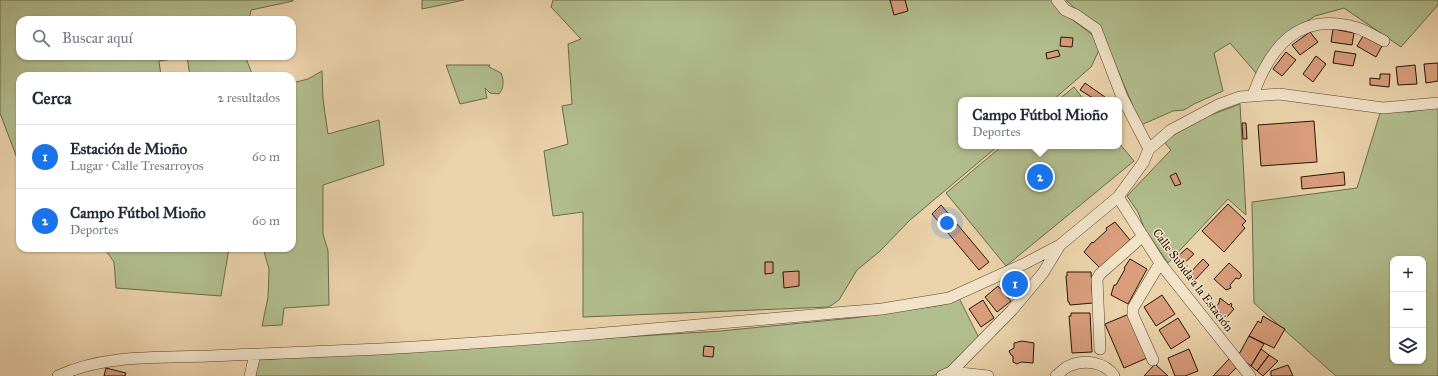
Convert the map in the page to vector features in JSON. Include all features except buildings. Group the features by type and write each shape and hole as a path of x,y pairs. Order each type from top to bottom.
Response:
{"street":[{"path":"1057,0 1065,10 1076,15 1096,29 1122,97 1149,150"},
{"path":"1253,95 1261,73 1278,47 1295,31 1316,25 1333,23 1355,27 1384,41"},
{"path":"58,376 73,369 92,364 145,359 383,348 578,335 915,305 949,298 1024,264 1060,245 1118,197 1143,163 1149,150 1171,130 1218,105 1240,97 1280,94 1383,108 1438,103"},
{"name":"Calle Subida a la Estación","path":"1118,197 1160,263 1250,376"},
{"path":"1100,349 1097,279 1100,274 1144,236"},
{"path":"946,374 1012,310 1038,280 1060,245"},
{"path":"1153,360 1132,315 1133,308 1160,263"},
{"path":"250,376 255,354"},
{"path":"1056,376 1068,366 1082,362 1102,365 1110,370 1114,376"},
{"path":"90,376 92,364"},
{"path":"946,374 988,376"}],"green space":[{"path":"0,0 293,0 251,10 250,16 16,16 16,60 166,60 159,61 160,72 16,72 16,155 0,113"},
{"path":"422,0 464,0 422,9"},
{"path":"553,0 1052,0 1057,8 1094,36 1099,50 1091,67 1056,97 958,97 958,149 994,149 910,220 879,252 857,270 839,300 829,307 583,317 583,212 553,216 544,151 568,144 562,106 572,104 568,44 581,39 551,7"},
{"path":"1066,0 1438,0 1438,5 1401,47 1344,8 1315,16 1283,37 1256,73 1230,43 1214,53 1223,91 1184,110 1173,111 1141,125 1113,59 1078,11"},
{"path":"187,60 247,60 251,72 189,72"},
{"path":"446,65 490,65 489,67 501,73 503,78 503,87 499,94 490,93 485,88 487,98 460,104"},
{"path":"322,71 323,99 328,134 379,120 384,165 323,185 323,234 328,251 329,305 284,308 282,325 262,326 268,297 269,269 264,252 296,252 296,82 308,79"},
{"path":"1074,87 1082,97 1062,97"},
{"path":"1240,104 1246,215 1228,199 1168,263 1144,228 1138,212 1127,196 1171,150 1163,141 1208,116"},
{"path":"1438,107 1438,376 1336,376 1254,303 1252,202 1357,188 1381,110 1409,112"},
{"path":"1122,147 1134,161 1006,266 946,193 998,149 1122,149"},
{"path":"107,252 228,252 221,296 116,288 114,262"},
{"path":"959,298 979,338 946,369 933,376 253,376 257,360 720,331 853,318 942,305"}],"place":[{"name":"Campo Fútbol Mioño","path":"1040,177"},
{"name":"Estación de Mioño","path":"1015,284"}]}
